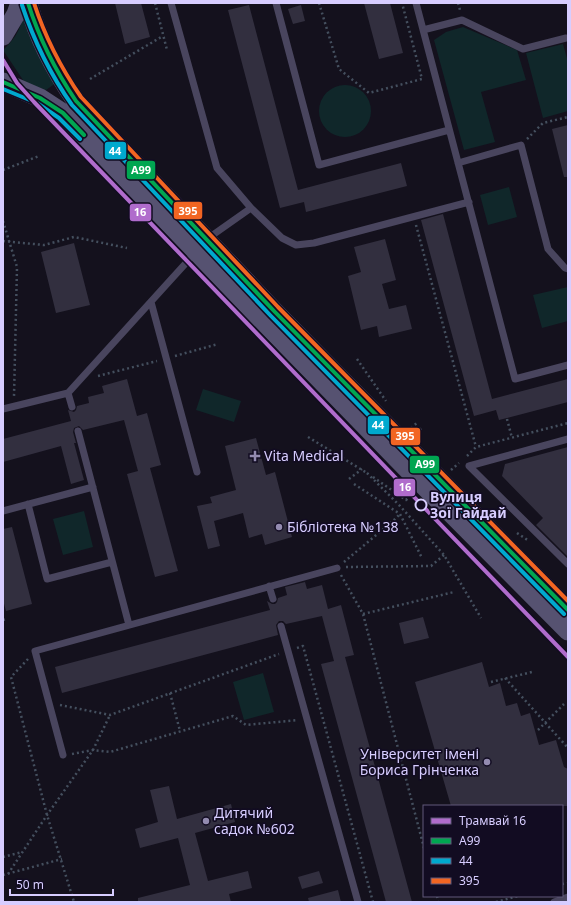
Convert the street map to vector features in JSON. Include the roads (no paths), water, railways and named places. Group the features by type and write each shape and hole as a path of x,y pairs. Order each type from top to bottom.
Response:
{"main road":[{"path":"3,36 16,14 20,3"},
{"path":"28,3 31,14 48,54 64,84 76,101 202,246 396,458 568,630"},
{"path":"3,82 40,98 63,114 202,246 279,316 566,604"}],"lane":[{"path":"171,3 217,168 251,208 282,238 296,245 314,243 468,202"},
{"path":"276,3 319,165 449,130"},
{"path":"416,3 515,379 568,364"},
{"path":"423,30 462,20 523,49 566,38"},
{"path":"458,163 521,145 548,249 565,268 568,269"},
{"path":"3,409 68,392 202,246 251,208"},
{"path":"150,302 197,472"},
{"path":"68,392 72,407"},
{"path":"78,431 129,625"},
{"path":"568,439 469,466 568,564"},
{"path":"3,511 93,487"},
{"path":"28,504 47,580 112,562"},
{"path":"64,756 36,651 337,568"},
{"path":"269,586 273,599"},
{"path":"281,626 358,902"},
{"path":"554,902 568,898"}],"tram line":[{"name":"16","path":"3,60 17,83 34,102 568,657"}],"place":[{"name":"Vita Medical","path":"255,456"},
{"name":"Вулиця Зої Гайдай","path":"421,505"},
{"name":"Бібліотека №138","path":"279,527"},
{"name":"Університет імені Бориса Грінченка","path":"487,762"},
{"name":"Дитячий садок №602","path":"206,821"}]}
